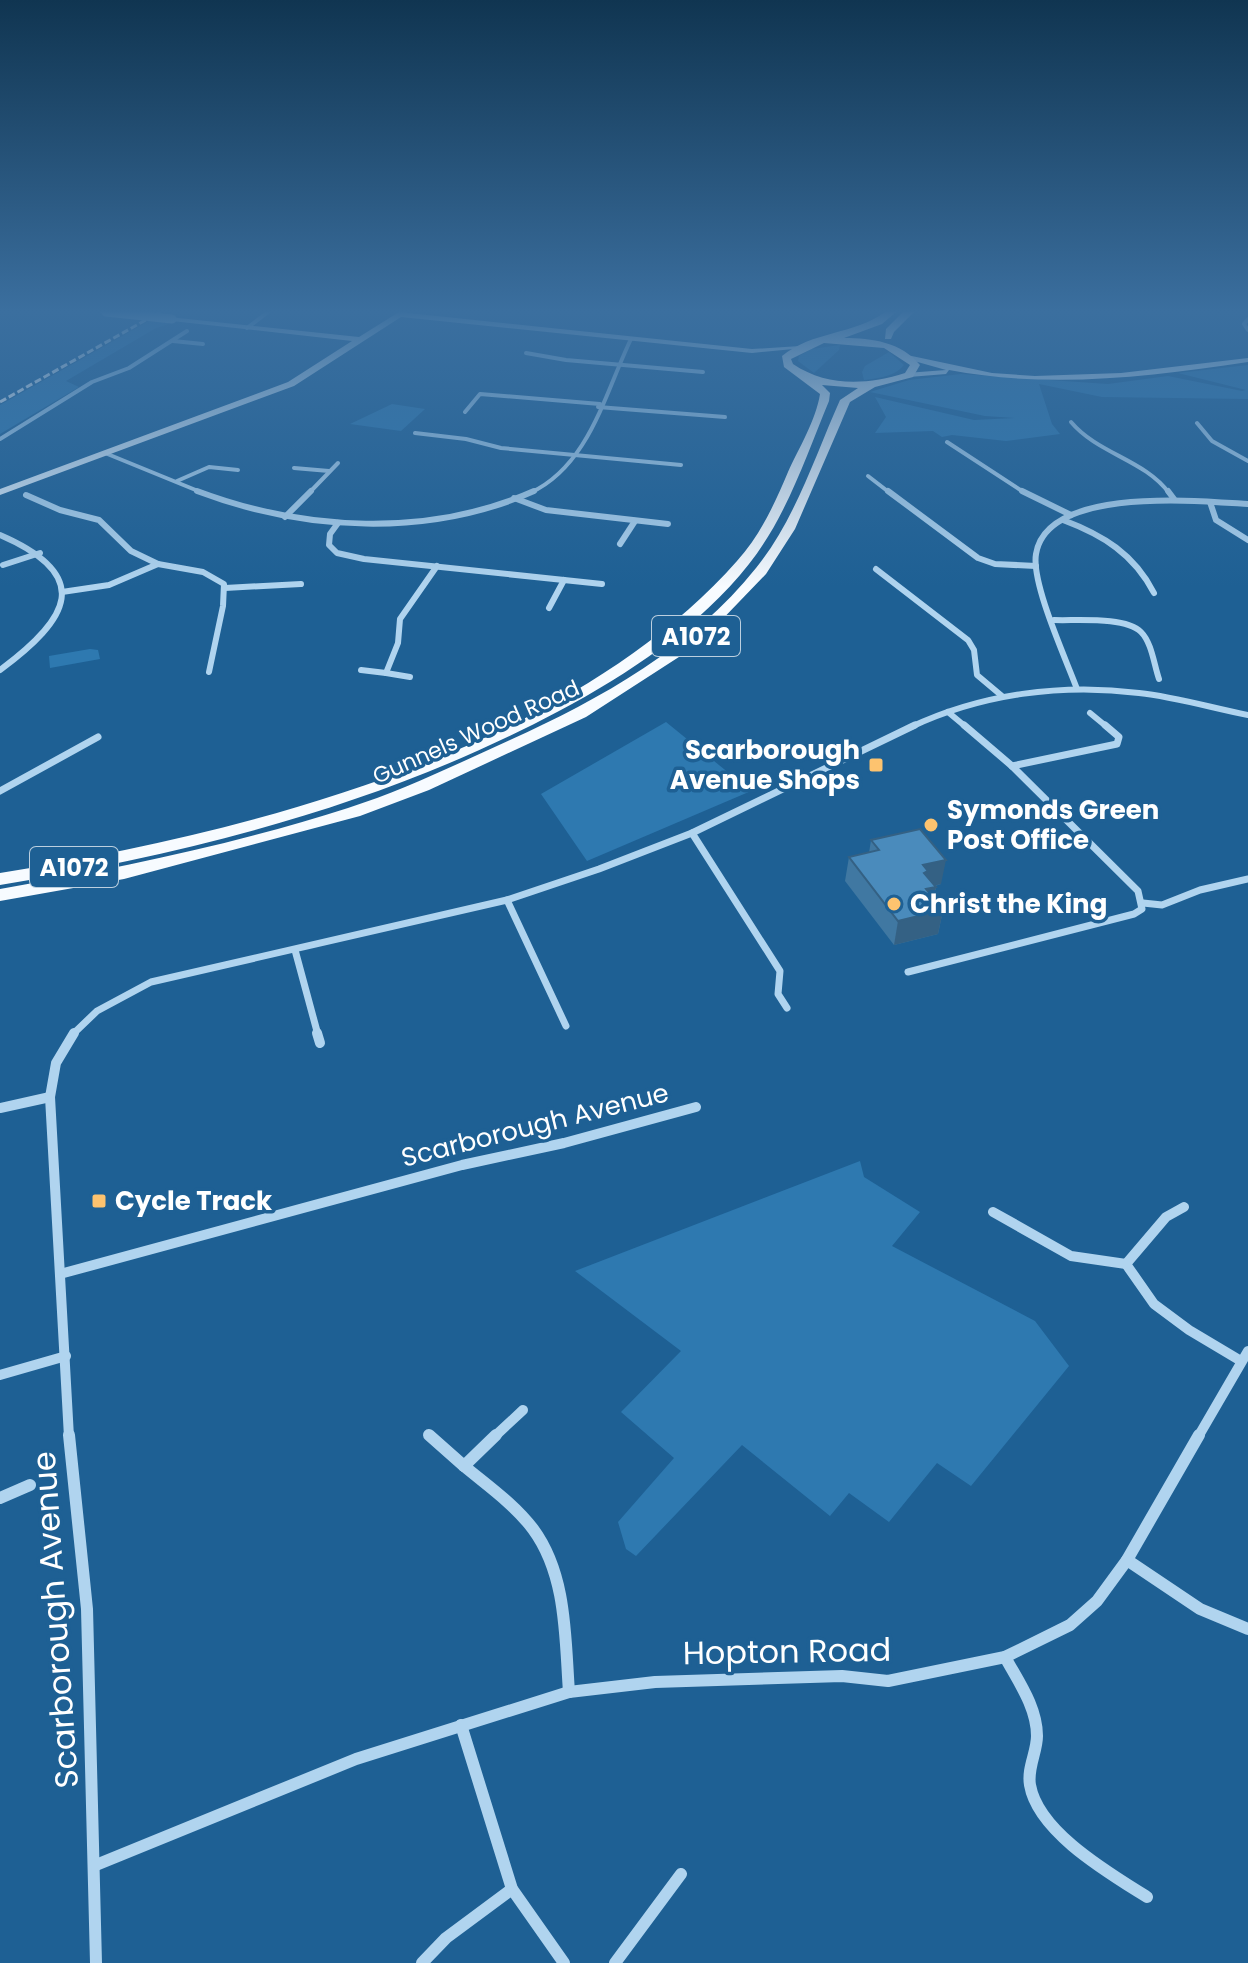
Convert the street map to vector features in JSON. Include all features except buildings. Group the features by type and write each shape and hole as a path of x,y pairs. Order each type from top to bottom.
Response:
{"main road":[{"name":"Gunnels Wood Road","path":"0,879 148,852 276,818 362,790 503,734 614,675 642,658 713,599 745,562 766,529 823,404"},
{"name":"Gunnels Wood Road","path":"0,895 139,869 354,812 423,786 580,714 638,679 708,626 761,571 789,529 843,404"}],"street":[{"path":"0,439 57,404"},
{"path":"0,492 238,404"},
{"path":"465,412 472,404"},
{"path":"575,404 725,417"},
{"path":"105,453 244,507 285,517 338,523 415,521 458,514 514,498 552,481 575,457 599,406"},
{"path":"1071,422 1081,438 1164,485 1174,499"},
{"path":"1197,423 1212,441 1248,461"},
{"path":"415,433 575,457 681,465"},
{"path":"947,442 1038,501 1072,515"},
{"path":"209,467 214,460"},
{"path":"285,517 338,463"},
{"path":"177,481 209,467 238,470"},
{"path":"294,468 329,471"},
{"path":"868,476 978,558 995,564 1036,566"},
{"path":"26,495 60,510 99,520 131,551 158,564 209,574 219,579 225,588 208,652 209,672"},
{"path":"514,498 546,510 668,524"},
{"path":"1077,689 1036,566 1037,543 1045,532 1072,515 1123,502 1174,499 1248,504"},
{"path":"1210,502 1216,520 1248,540"},
{"path":"1062,520 1094,533 1134,558 1154,593"},
{"path":"620,544 635,521"},
{"path":"338,523 330,534 329,545 337,553 364,559 602,584"},
{"path":"0,535 40,553 57,571 62,592 60,608 43,635 0,670"},
{"path":"3,565 40,553"},
{"path":"62,592 117,583 158,564"},
{"path":"386,673 398,643 400,619 437,566"},
{"path":"876,569 968,640 974,650 977,675 1002,696"},
{"path":"549,608 564,580"},
{"path":"225,588 301,584"},
{"path":"1054,620 1120,623 1135,627 1142,632 1159,679"},
{"path":"0,662 9,664"},
{"path":"361,670 410,677"},
{"name":"Scarborough Avenue","path":"96,1963 96,1865 87,1609 71,1466 50,1097 56,1063 72,1035 97,1011 128,992 181,974 507,900 692,833 948,712 1002,696 1077,689 1140,693 1248,715"},
{"path":"908,972 1134,914 1142,909 1143,903 1138,891 1012,766 948,712"},
{"path":"1012,766 1110,746 1120,741 1090,713"},
{"path":"0,791 98,737"},
{"path":"692,833 780,971 778,994 787,1008"},
{"path":"1143,903 1162,905 1200,890 1248,879"},
{"path":"507,900 566,1026"},
{"path":"295,950 320,1043"},
{"path":"0,1108 50,1097"},
{"name":"Scarborough Avenue","path":"60,1274 432,1173 696,1107"},
{"path":"993,1212 1071,1256 1093,1262 1126,1264 1166,1217 1184,1207"},
{"name":"Hopton Road","path":"96,1865 356,1759 569,1692 702,1681 842,1676 888,1681 1005,1657 1070,1625 1097,1601 1127,1560 1245,1356 1189,1330 1154,1304 1126,1264"},
{"path":"0,1375 66,1356"},
{"path":"464,1466 523,1410"},
{"path":"429,1435 539,1537 554,1569 562,1614 569,1692"},
{"path":"0,1498 30,1485"},
{"path":"1127,1560 1216,1617 1248,1629"},
{"path":"1005,1657 1034,1716 1037,1737 1030,1786 1043,1811 1073,1846 1105,1871 1147,1897"},
{"path":"461,1725 512,1889 564,1963"},
{"path":"615,1963 681,1874"},
{"path":"422,1963 446,1938 512,1889"}],"shaded area":[{"path":"2,404 51,404 0,434"},
{"path":"392,404 425,409 401,431 350,424"},
{"path":"879,404 903,404 974,420 1015,418 985,416 926,404 1045,404 1052,424 1060,434 1006,441 952,435 942,437 933,431 875,433 886,417"},
{"path":"98,650 100,659 50,668 49,656"},
{"path":"666,722 751,791 587,861 541,794"},
{"path":"860,1161 864,1177 920,1212 892,1246 1035,1321 1069,1366 971,1486 937,1463 889,1522 849,1493 830,1516 742,1445 636,1556 626,1549 618,1522 674,1458 621,1412 681,1351 575,1271"}],"place":[{"name":"Scarborough Avenue Shops","path":"876,765"},
{"name":"Symonds Green Post Office","path":"931,825"},
{"name":"Christ the King","path":"894,904"},
{"name":"Cycle Track","path":"99,1201"}]}
